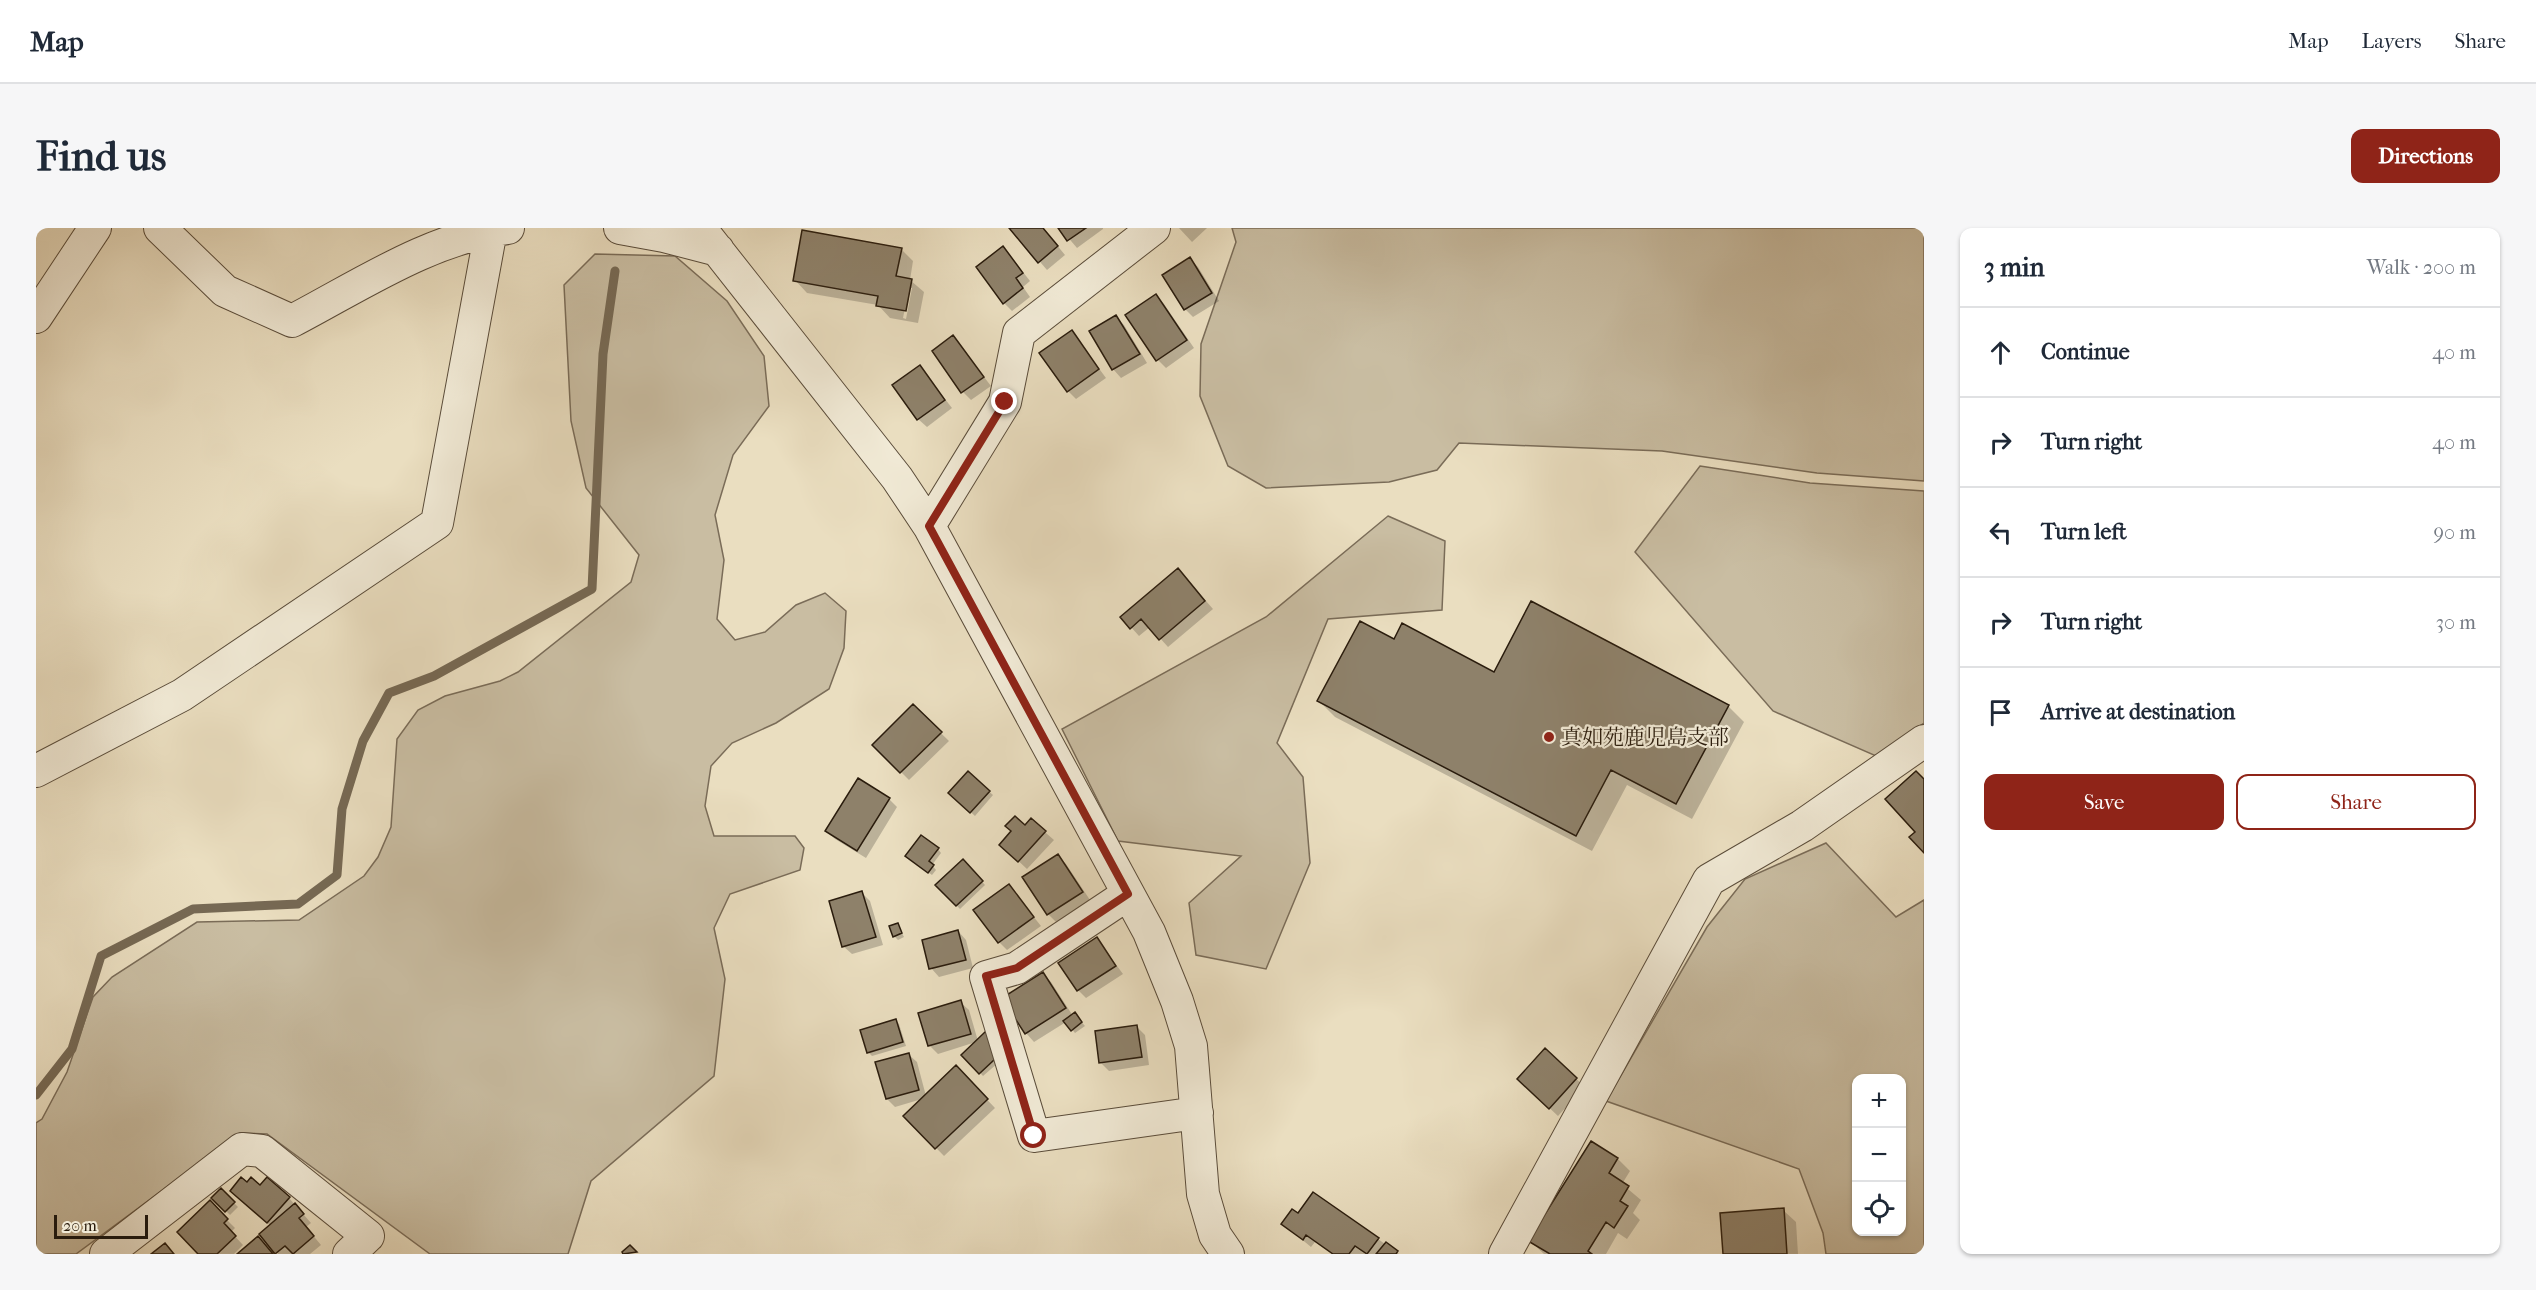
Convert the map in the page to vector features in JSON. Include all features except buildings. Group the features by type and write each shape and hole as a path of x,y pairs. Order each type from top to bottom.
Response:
{"street":[{"path":"36,317 95,228"},
{"path":"36,771 182,695 436,524 501,229 461,238 418,255 292,321 225,291 160,228"},
{"path":"620,228 709,239 897,478 929,526 1149,932 1177,1001 1191,1046 1203,1194 1215,1235 1228,1254"},
{"path":"929,526 1005,402 1019,333 1154,228"},
{"path":"1505,1254 1709,880 1802,826 1924,741"},
{"path":"1128,894 1017,968 986,976 1034,1136 1197,1113"},
{"path":"106,1254 242,1149 262,1151 368,1236 349,1254"}],"shaded area":[{"path":"1232,228 1924,228 1924,481 1817,473 1662,451 1459,443 1437,470 1389,482 1266,488 1228,466 1200,396 1201,344 1236,242"},
{"path":"595,254 675,256 727,301 764,356 769,406 733,455 715,515 724,560 717,619 735,640 765,632 796,605 825,593 846,611 844,648 829,689 776,723 732,743 711,766 705,806 714,836 795,836 804,848 800,870 730,894 714,928 725,979 714,1076 591,1181 568,1254 430,1254 267,1134 240,1133 76,1254 36,1254 36,1123 42,1119 67,1072 93,997 112,977 197,922 299,920 364,876 378,857 391,827 397,739 418,710 445,696 500,681 518,672 631,582 639,555 586,488 571,421 564,285"},
{"path":"1700,466 1810,483 1924,491 1924,723 1876,756 1773,711 1635,552"},
{"path":"1388,516 1445,541 1442,610 1328,619 1277,743 1303,777 1310,863 1266,969 1196,955 1189,903 1241,856 1118,841 1062,729 1266,617"},
{"path":"1826,843 1896,917 1924,900 1924,1254 1826,1254 1823,1233 1799,1169 1606,1101 1707,927 1745,879"}],"waterway":[{"path":"36,1095 72,1049 101,956 193,909 298,904 337,875 342,809 363,741 389,693 434,676 592,589 603,354 615,271"}],"place":[{"name":"真如苑鹿児島支部","path":"1549,737"}],"route":[{"path":"1005,402 929,526 1128,894 1017,968 986,976 1034,1136"}]}
